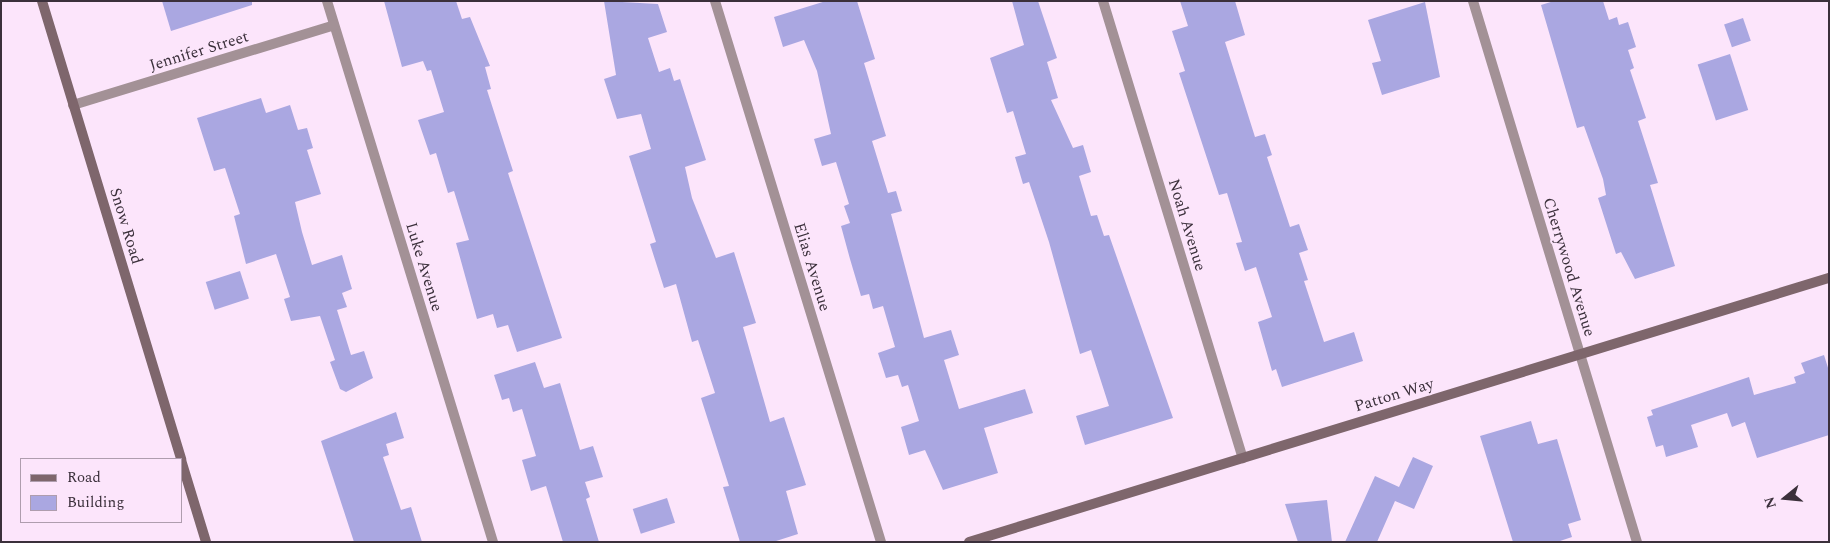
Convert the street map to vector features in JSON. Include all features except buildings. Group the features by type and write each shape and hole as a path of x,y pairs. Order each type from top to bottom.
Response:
{"street":[{"name":"Snow Road","path":"42,1 180,458"},
{"name":"Luke Avenue","path":"327,1 493,542"},
{"name":"Elias Avenue","path":"715,1 880,542"},
{"name":"Noah Avenue","path":"1103,1 1243,458"},
{"name":"Cherrywood Avenue","path":"1473,1 1637,542"},
{"name":"Jennifer Street","path":"73,105 334,25"},
{"name":"Patton Way","path":"969,542 1829,278"},
{"name":"Snow Road","path":"182,463 206,542"}]}
